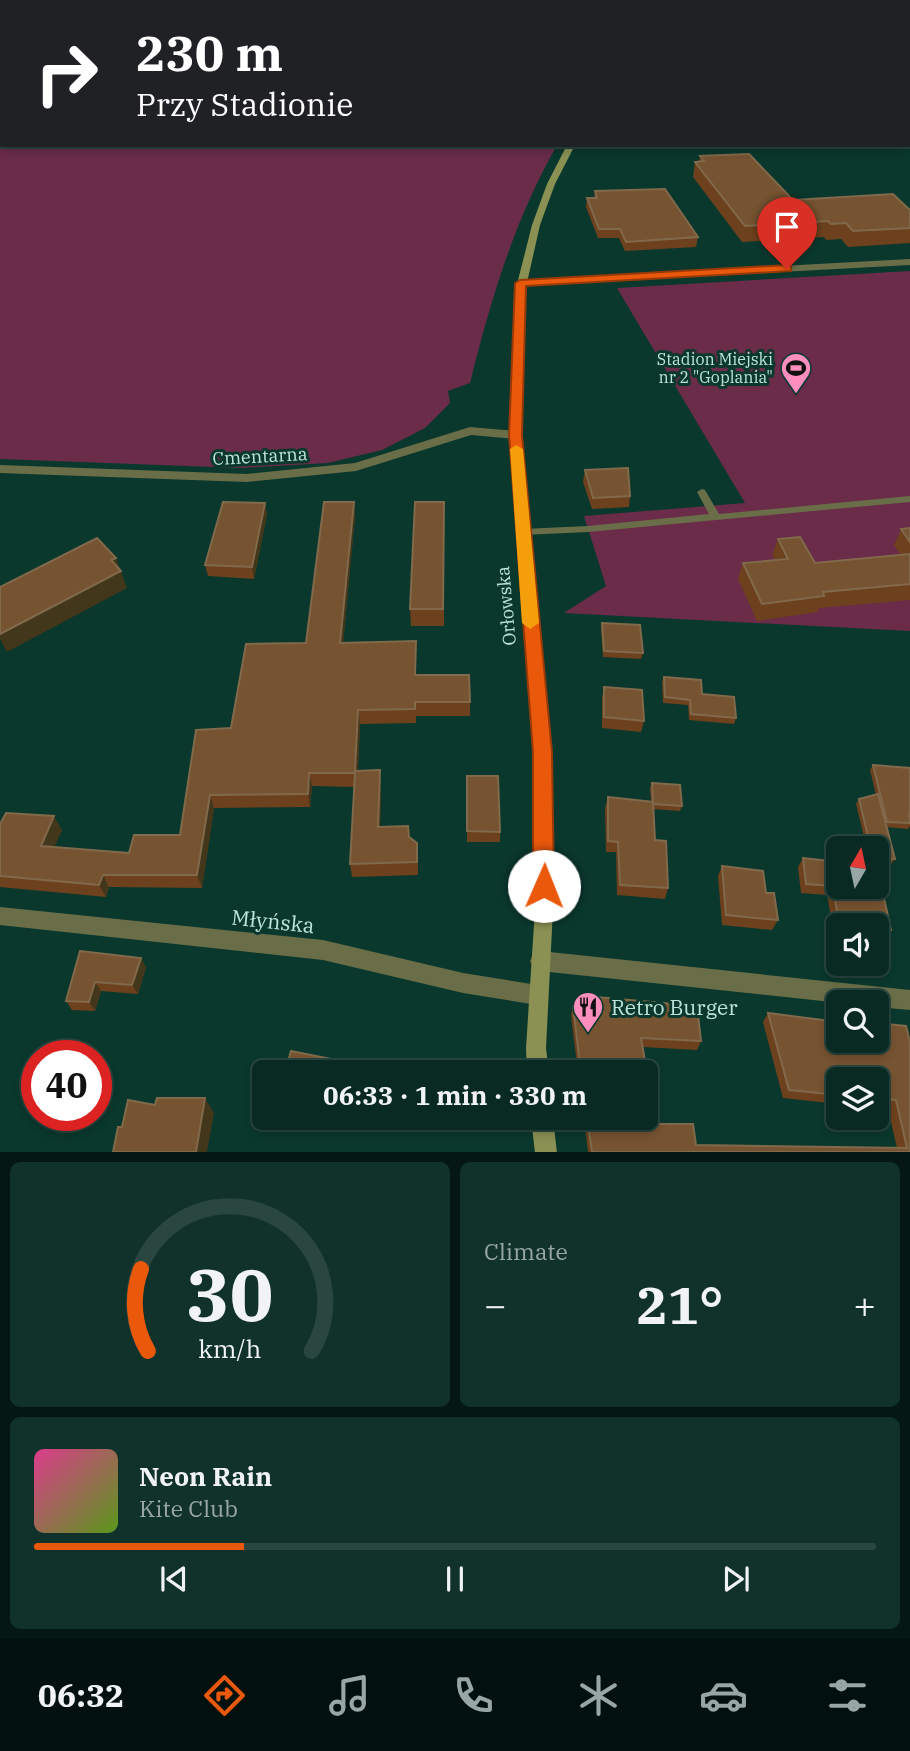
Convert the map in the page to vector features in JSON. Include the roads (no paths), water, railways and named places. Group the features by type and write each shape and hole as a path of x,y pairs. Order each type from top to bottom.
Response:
{"street":[{"name":"Orłowska","path":"538,1060 537,995 544,883 542,752 515,435 520,283 551,184 570,147"},
{"path":"520,283 910,262"},
{"name":"Cmentarna","path":"0,469 247,478 356,467 470,431 515,435"},
{"name":"Młyńska","path":"0,916 323,950 463,983 537,995"},
{"path":"540,961 910,1000"},
{"path":"543,1130 546,1152"}],"lane":[{"path":"702,492 716,518"},
{"path":"523,532 716,518 910,499"}],"place":[{"name":"Stadion Miejski nr 2 \"Goplania\"","path":"796,395"},
{"name":"Retro Burger","path":"588,1034"}]}
